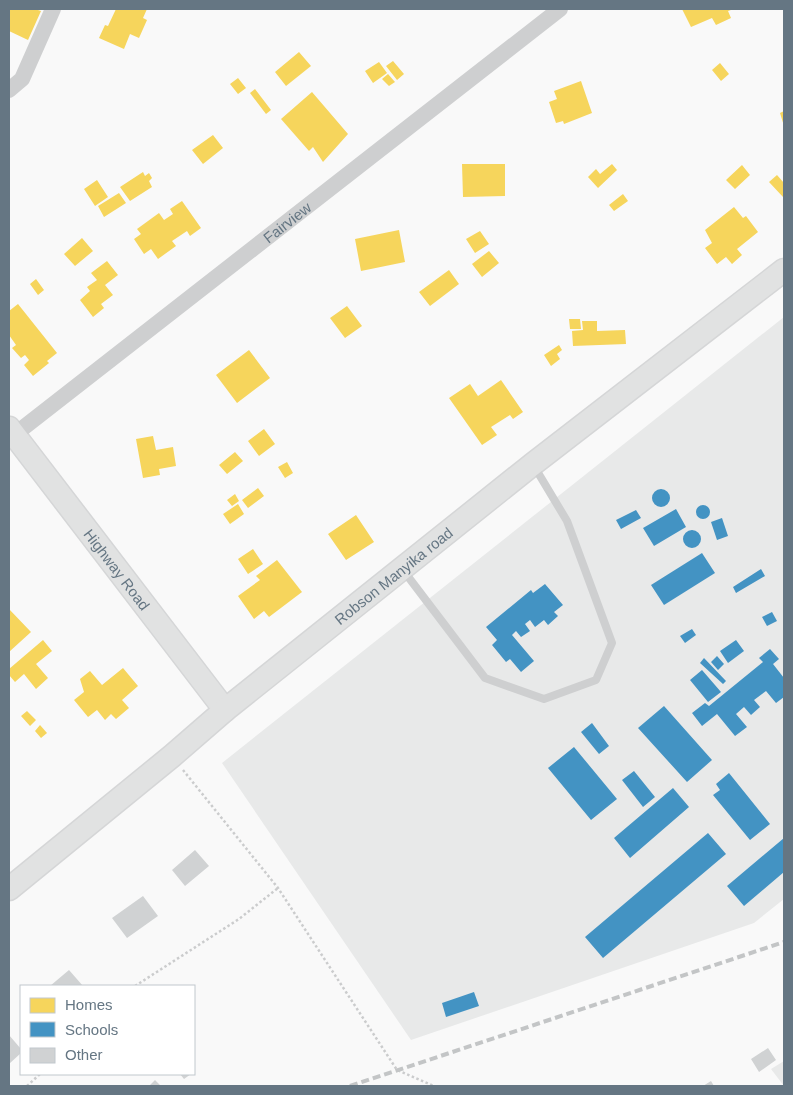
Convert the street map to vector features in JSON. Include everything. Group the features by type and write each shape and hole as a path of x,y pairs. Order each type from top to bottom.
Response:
{"street":[{"path":"9,90 22,79 53,9"},
{"name":"Fairview","path":"11,431 560,9"},
{"name":"Robson Manyika road","path":"9,890 225,710 403,570 533,464 784,270"},
{"name":"Highway Road","path":"11,431 225,710"}],"lane":[{"path":"403,570 485,678 544,699 596,680 612,642 567,521 533,464"}],"path":[{"path":"172,756 278,888 397,1070 434,1086"},
{"path":"137,985 240,919 278,888"},
{"path":"27,1086 39,1075"}],"shaded area":[{"path":"784,317 784,899 754,923 411,1040 222,763"},
{"path":"784,1061 784,1086 771,1069"}],"building: Homes":[{"path":"9,9 35,9 41,11 28,40 9,31"},
{"path":"116,9 147,9 143,18 147,20 139,38 130,34 124,49 99,38 105,25 108,26"},
{"path":"682,9 734,9 728,11 731,18 716,25 712,18 691,27"},
{"path":"299,52 311,66 286,86 275,72"},
{"path":"393,61 404,74 397,80 386,66"},
{"path":"379,62 387,73 373,83 365,71"},
{"path":"720,63 729,74 721,81 712,70"},
{"path":"388,74 395,82 389,86 382,79"},
{"path":"238,78 246,88 238,94 230,84"},
{"path":"581,81 592,113 564,124 563,121 556,123 549,102 557,99 554,91"},
{"path":"255,89 271,110 266,114 250,93"},
{"path":"312,92 348,134 323,162 313,147 309,151 281,119"},
{"path":"784,111 784,126 780,113"},
{"path":"213,135 223,148 203,164 192,150"},
{"path":"462,164 505,164 505,196 463,197"},
{"path":"612,164 617,170 598,188 588,177 596,169 600,174"},
{"path":"742,165 750,175 735,189 726,180"},
{"path":"143,172 145,176 149,173 152,178 149,181 152,187 130,201 120,187"},
{"path":"777,175 784,183 783,197 769,182"},
{"path":"97,180 108,197 95,206 84,189"},
{"path":"119,193 126,203 104,217 98,206"},
{"path":"623,194 628,201 614,211 609,205"},
{"path":"182,201 201,228 190,236 187,231 172,241 176,246 158,259 151,249 144,254 134,239 141,234 137,229 159,213 164,220 173,214 170,209"},
{"path":"734,207 743,218 746,216 758,232 737,249 742,255 732,264 726,257 717,264 705,248 712,243 705,230"},
{"path":"399,230 405,262 361,271 355,239"},
{"path":"480,231 489,244 475,253 466,239"},
{"path":"82,238 93,251 75,266 64,254"},
{"path":"489,251 499,263 482,277 472,264"},
{"path":"107,261 118,275 105,285 113,295 101,304 104,308 93,317 80,300 90,291 87,287 97,280 91,273"},
{"path":"449,270 459,284 430,306 419,292"},
{"path":"36,279 44,290 38,295 30,284"},
{"path":"18,304 57,353 47,361 49,363 33,376 24,365 29,360 25,355 21,358 12,348 16,345 9,335 9,311"},
{"path":"347,306 362,326 345,338 330,318"},
{"path":"569,319 580,319 581,329 570,329"},
{"path":"582,321 597,321 597,331 625,330 626,344 573,346 572,331 583,330"},
{"path":"559,345 562,350 557,354 560,359 551,366 544,355"},
{"path":"249,350 270,378 237,403 216,375"},
{"path":"501,380 523,412 513,419 510,415 491,427 497,435 482,445 449,398 470,384 478,396"},
{"path":"264,429 275,444 259,456 248,441"},
{"path":"153,436 156,450 173,447 176,466 159,469 160,475 143,478 136,439"},
{"path":"235,452 243,461 227,474 219,465"},
{"path":"287,462 293,473 285,478 278,467"},
{"path":"258,488 264,496 248,508 242,500"},
{"path":"235,494 239,501 232,506 227,500"},
{"path":"238,504 244,514 230,524 223,514"},
{"path":"356,515 374,542 346,560 328,534"},
{"path":"253,549 263,564 248,574 238,559"},
{"path":"277,560 302,592 269,617 264,611 254,619 238,596 260,580 256,576"},
{"path":"9,609 31,632 9,652"},
{"path":"43,640 52,651 36,664 48,678 36,689 24,674 15,682 9,675 9,669"},
{"path":"123,668 138,686 122,700 129,708 116,719 111,714 105,720 97,710 88,717 74,700 84,692 80,679 90,671 102,685"},
{"path":"27,711 36,720 30,726 21,716"},
{"path":"40,725 47,733 41,738 35,731"}],"building: Schools":[{"path":"661,489 667,492 670,498 667,504 661,507 655,504 652,498 655,492"},
{"path":"700,505 706,505 710,512 706,519 700,519 696,515 696,509"},
{"path":"676,509 686,527 654,546 643,528"},
{"path":"636,510 641,518 621,529 616,520"},
{"path":"722,518 728,536 717,540 711,522"},
{"path":"692,530 698,533 701,539 698,545 692,548 686,545 683,539 686,533"},
{"path":"702,553 715,573 664,605 651,585"},
{"path":"761,569 765,576 736,593 733,587"},
{"path":"545,584 563,605 554,612 558,616 548,625 544,620 535,627 530,620 525,624 530,631 521,637 516,631 512,635 534,661 521,672 510,659 506,662 492,645 497,640 486,627 531,590 533,593"},
{"path":"772,612 777,621 767,626 762,617"},
{"path":"692,629 696,635 685,643 680,636"},
{"path":"736,640 744,651 728,663 720,651"},
{"path":"770,649 779,659 773,664 784,678 784,697 776,703 766,691 754,700 760,707 751,715 744,707 736,714 747,727 735,736 717,714 702,726 692,713 705,703 709,706 763,662 759,658"},
{"path":"717,656 724,664 718,670 711,662"},
{"path":"704,658 726,681 723,684 700,663"},
{"path":"702,670 721,692 708,702 690,680"},
{"path":"664,706 712,760 687,782 638,728"},
{"path":"592,723 609,746 599,754 581,732"},
{"path":"574,747 617,799 591,820 548,768"},
{"path":"634,771 655,797 643,807 622,780"},
{"path":"729,773 770,824 750,840 713,795 720,790 716,784"},
{"path":"673,788 689,807 630,858 614,838"},
{"path":"708,833 726,854 603,958 585,937"},
{"path":"784,838 784,872 744,906 727,886"},
{"path":"474,992 479,1006 446,1017 442,1003"}],"building: Other":[{"path":"195,850 209,866 185,886 172,870"},
{"path":"143,896 158,916 127,938 112,918"},
{"path":"69,970 82,985 51,985"},
{"path":"9,1035 20,1048 20,1054 9,1064"},
{"path":"768,1048 776,1060 759,1072 751,1059"},
{"path":"181,1075 190,1075 184,1079"},
{"path":"155,1080 161,1086 149,1086"},
{"path":"711,1081 714,1086 703,1086"}],"railway":[{"path":"350,1086 784,942"}]}
